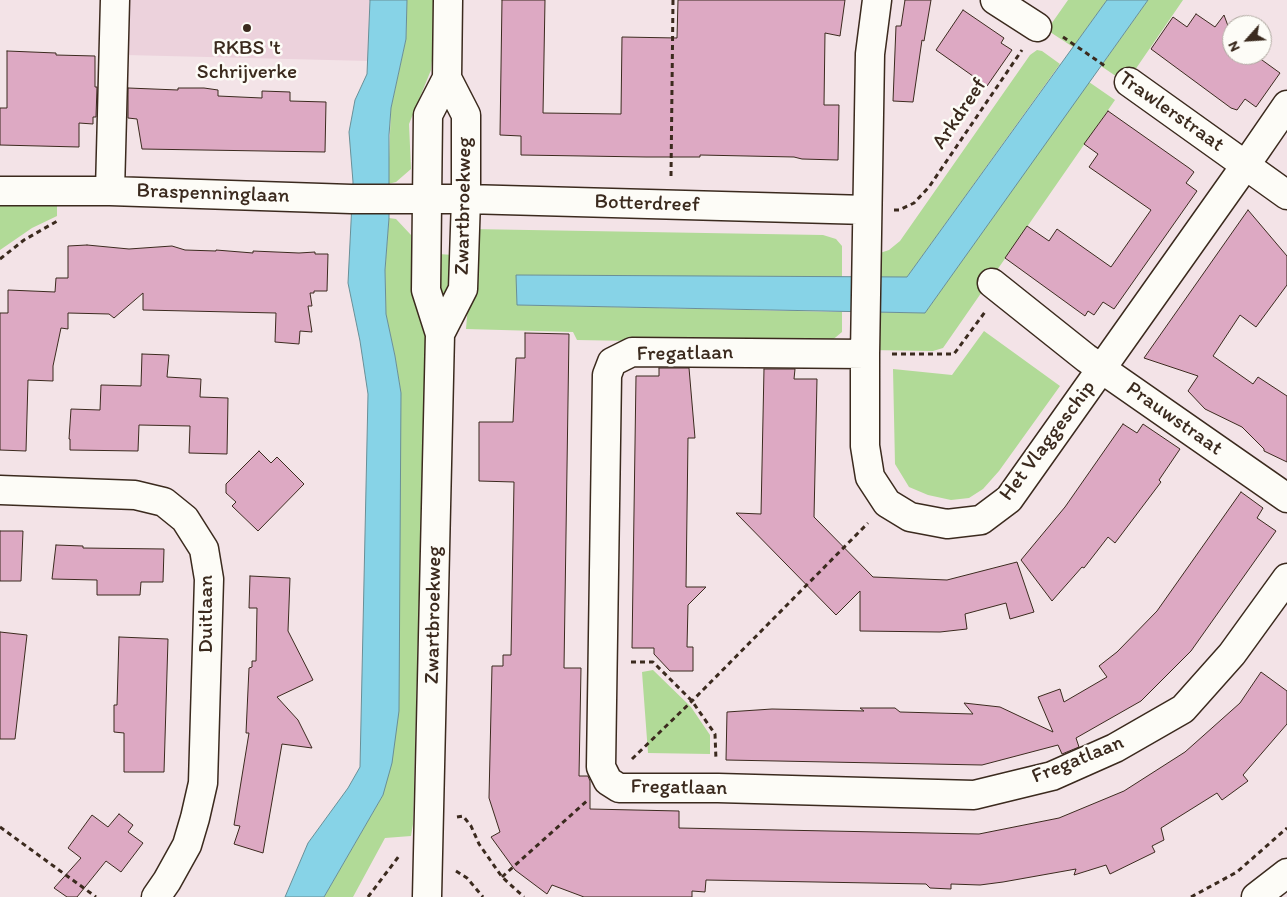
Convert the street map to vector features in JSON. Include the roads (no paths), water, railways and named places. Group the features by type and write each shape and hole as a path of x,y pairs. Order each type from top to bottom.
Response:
{"street":[{"path":"110,191 115,0"},
{"name":"Zwartbroekweg","path":"427,897 440,334 426,290 428,115 447,78 448,0"},
{"name":"Het Vlaggeschip","path":"877,0 870,54 866,238 865,446 870,477 887,502 910,517 947,524 981,520 1009,499 1246,166 1287,105"},
{"path":"995,0 1049,31"},
{"name":"Zwartbroekweg","path":"440,334 463,289 466,199 466,115 447,78"},
{"name":"Trawlerstraat","path":"1128,82 1287,195"},
{"name":"Braspenninglaan","path":"0,191 110,191 394,200 427,198"},
{"name":"Botterdreef","path":"427,198 867,210"},
{"name":"Prauwstraat","path":"990,295 1101,369 1287,498"},
{"name":"Fregatlaan","path":"865,342 632,352 612,362 607,375 601,767 608,781 619,788 718,788 974,795 1052,776 1115,748 1183,708 1232,654 1287,578"},
{"name":"Duitlaan","path":"0,490 135,495 164,502 185,519 204,549 209,579 203,783 187,845 156,897"},
{"path":"1256,897 1287,872"}],"water":[{"path":"370,0 407,0 406,39 391,108 389,135 389,218 385,270 386,314 401,393 399,711 392,763 383,795 324,897 285,897 308,843 348,788 360,767 368,394 360,341 348,283 353,182 349,132 355,100 367,74"},
{"path":"1107,0 1148,0 925,313 517,305 516,275 907,277"}],"place":[{"name":"RKBS 't Schrijverke","path":"247,28"}]}
